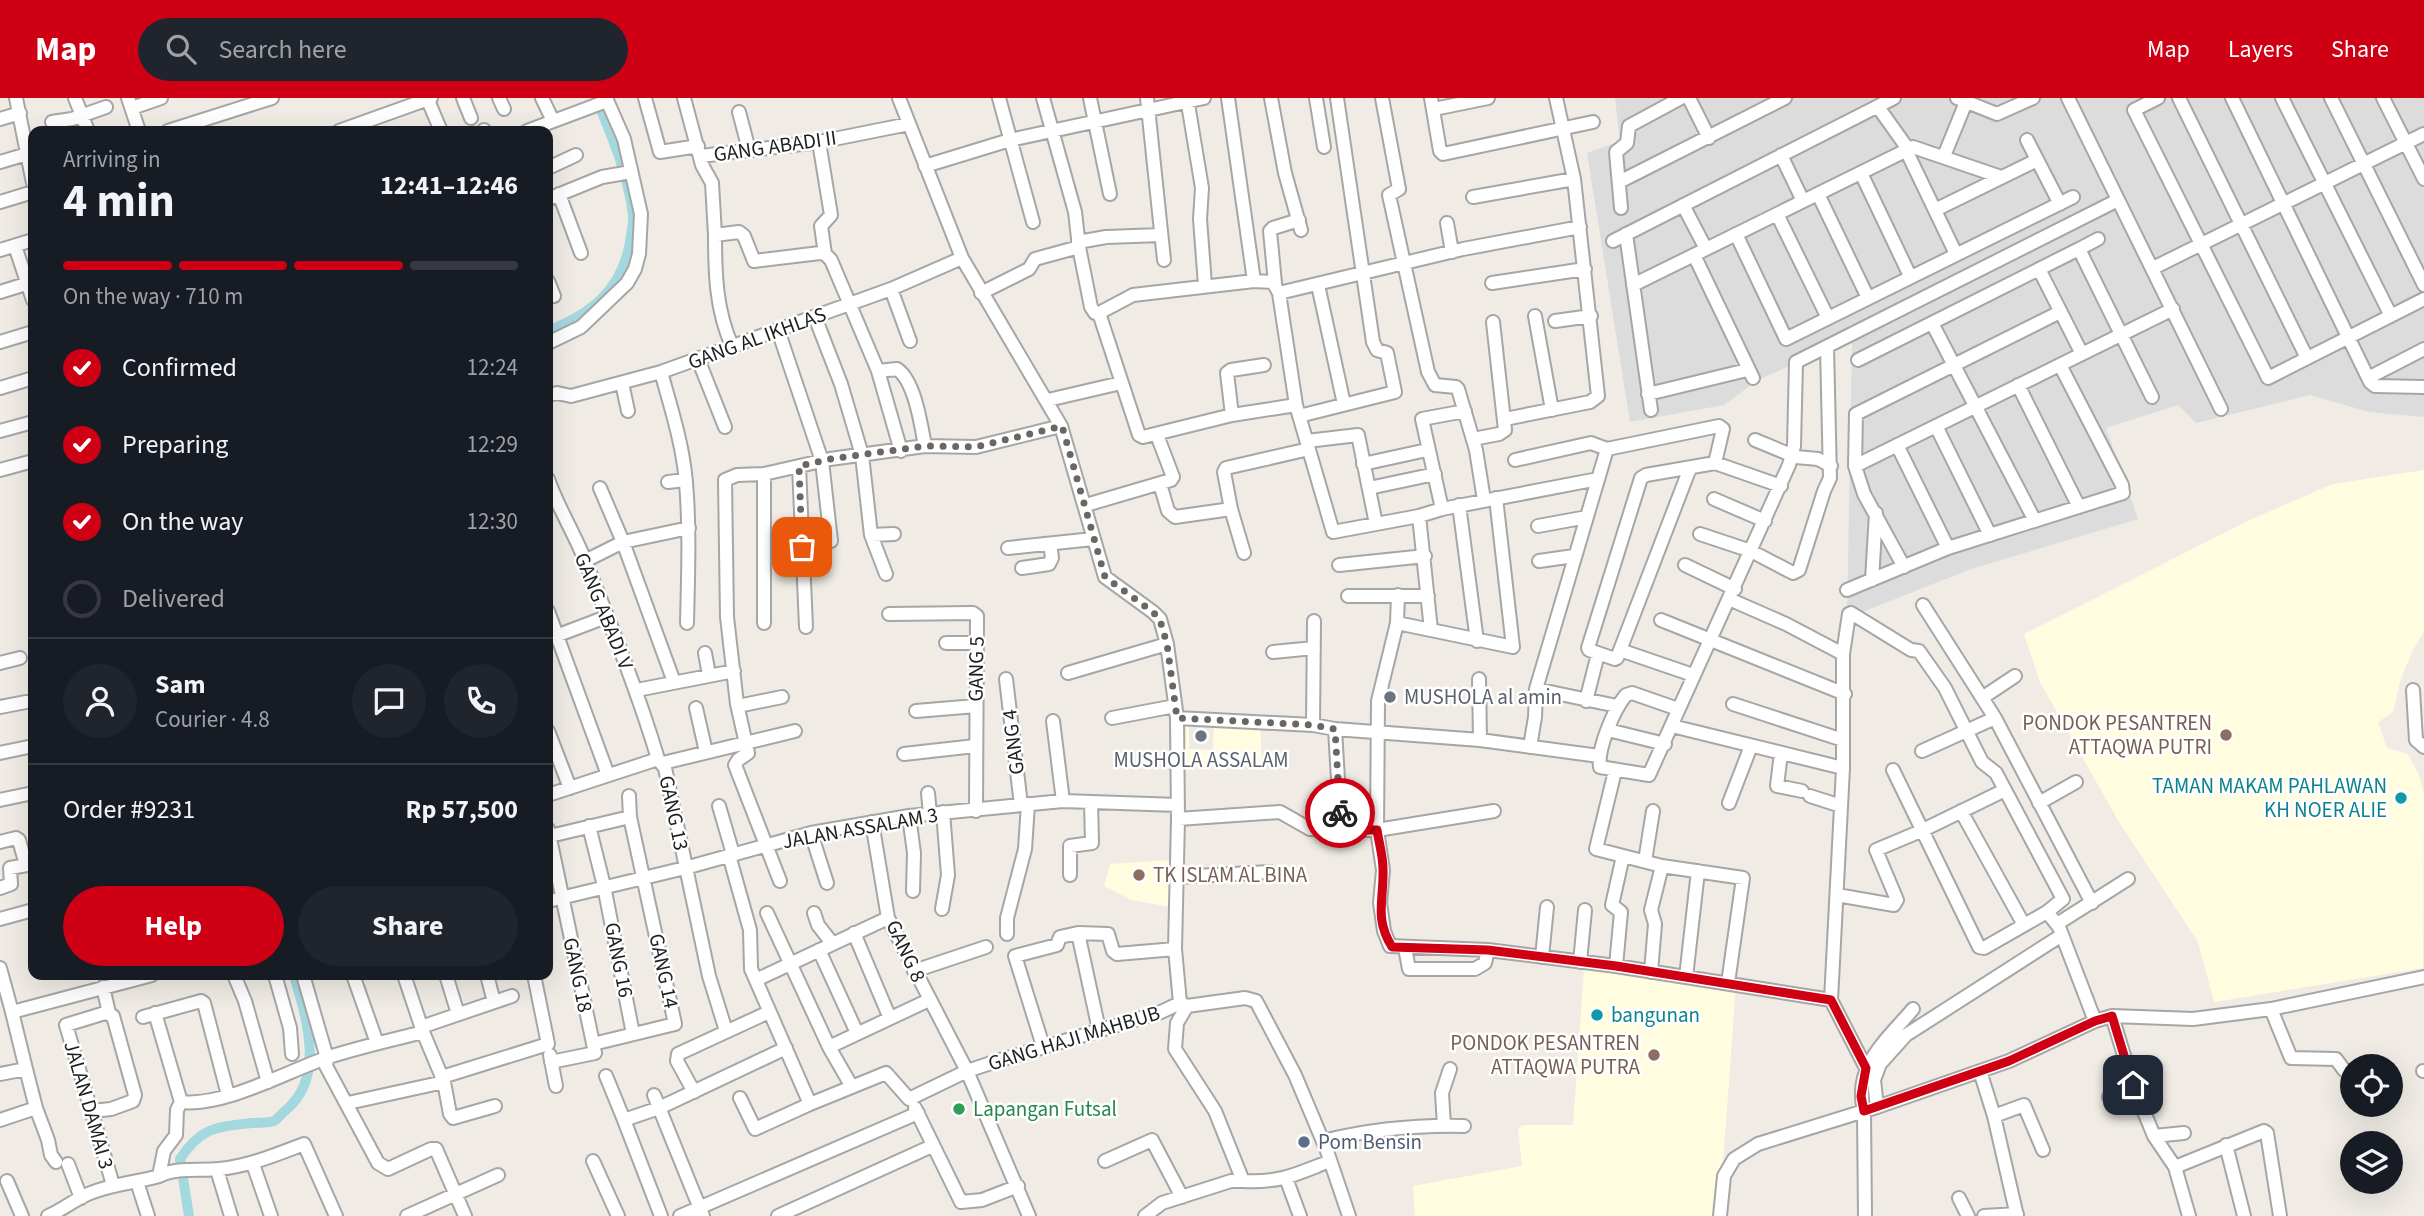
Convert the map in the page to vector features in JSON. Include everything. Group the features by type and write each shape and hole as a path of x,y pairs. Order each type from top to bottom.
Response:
{"street":[{"path":"16,98 28,159"},
{"path":"75,98 86,126"},
{"path":"137,126 130,103 161,98"},
{"path":"184,126 272,98"},
{"path":"353,126 429,98 439,126"},
{"path":"463,98 471,118"},
{"path":"542,98 553,121"},
{"path":"645,98 660,152 699,151 702,165 712,183 717,298 732,346"},
{"name":"GANG ABADI II","path":"684,98 699,151 748,150 819,142 909,124"},
{"path":"899,98 962,258 1062,426 1105,577 1160,620 1167,644 1176,712 1178,819 1175,949 1184,1004 1177,1023 1175,1049 1215,1111 1243,1181"},
{"path":"999,98 1033,222"},
{"path":"1043,98 1075,212 1078,244 1091,307 1095,313 1133,295 1205,285 1254,281 1277,288 1318,285 1452,252 1580,227"},
{"path":"1090,98 1110,194"},
{"path":"925,166 1010,140 1095,123 1148,104 1204,98"},
{"path":"1228,98 1254,281"},
{"path":"1271,98 1285,173 1300,225 1273,228 1270,231 1277,288 1298,410 1333,532 1598,479"},
{"path":"1316,98 1324,148"},
{"path":"1099,313 1139,435 1143,438 1233,415 1344,404 1395,392 1387,353 1374,348 1337,98"},
{"path":"1382,98 1399,189 1389,195 1432,381 1438,387 1456,387 1465,411 1490,499 1513,647 1397,623"},
{"path":"1488,98 1433,104 1440,151 1443,154 1593,122"},
{"path":"1505,419 1590,402 1598,396 1574,179 1556,98"},
{"path":"1621,208 1616,152 1627,143 1630,124 1681,98"},
{"path":"1689,98 1709,138"},
{"path":"1619,182 1785,98"},
{"path":"1613,241 1894,98"},
{"path":"1948,157 1965,101 1997,114 2034,98"},
{"path":"2067,98 2221,409"},
{"path":"2158,98 2130,104 2266,377 2424,299"},
{"path":"2179,98 2307,358"},
{"path":"2232,98 2281,204 2368,378 2375,386 2424,387"},
{"path":"2282,98 2391,316"},
{"path":"2331,98 2424,285"},
{"path":"2383,98 2424,179"},
{"path":"1187,100 1202,188 1200,219 1205,285"},
{"path":"540,126 601,102 624,139 640,214 639,254 627,283 581,327 553,341"},
{"path":"1148,104 1164,260"},
{"path":"52,122 65,121 106,107"},
{"path":"1878,107 1907,150 1956,254"},
{"path":"739,112 748,150"},
{"path":"0,119 20,113"},
{"path":"2153,268 2424,134"},
{"path":"2027,140 2060,204"},
{"path":"819,142 831,215 821,226 825,254 831,260 878,371 901,451"},
{"path":"1633,285 1916,147 2001,177"},
{"path":"0,162 27,154"},
{"path":"553,166 576,155"},
{"path":"1781,155 1803,201"},
{"path":"1935,210 2037,160"},
{"path":"581,253 553,197 602,177 629,172"},
{"path":"1861,173 1910,276"},
{"path":"1473,197 1574,179"},
{"path":"0,202 28,194"},
{"path":"1818,194 1868,298"},
{"path":"1736,234 1786,339 2073,197"},
{"path":"1678,709 1630,693 1624,696 1617,706 1599,756 1600,767 1650,775 1693,675 1781,486 1791,456 1796,362 2119,200"},
{"path":"1648,394 1750,374 1683,205"},
{"path":"1777,214 1828,318"},
{"path":"1447,223 1452,252"},
{"path":"715,235 739,232 744,236 754,261 825,254"},
{"path":"1626,234 1651,410"},
{"path":"981,293 1029,269 1035,259 1078,244 1106,237 1161,235"},
{"path":"1858,360 2098,239"},
{"path":"0,250 28,242"},
{"path":"15,246 28,280"},
{"path":"2079,249 2152,397"},
{"name":"GANG AL IKHLAS","path":"553,394 568,397 661,372 891,289 962,258"},
{"path":"1492,282 1585,269"},
{"path":"2039,269 2081,354"},
{"path":"0,292 28,283"},
{"path":"1318,285 1344,404"},
{"path":"891,289 910,341"},
{"path":"1855,466 2060,365 2171,305"},
{"path":"1904,567 1864,494 1855,466 1857,413 2060,312"},
{"path":"1535,316 1552,410"},
{"path":"1555,321 1591,316"},
{"path":"815,317 841,384 862,455 871,535 886,574"},
{"path":"1473,439 1499,434 1505,430 1493,322"},
{"path":"1932,323 2035,521"},
{"path":"778,330 822,461 831,541"},
{"path":"0,342 28,334"},
{"path":"1700,534 1751,551 1792,572 1798,571 1830,478 1827,347"},
{"path":"2368,378 2424,349"},
{"path":"698,359 725,426"},
{"path":"1233,415 1227,373 1264,365"},
{"path":"1847,590 1948,548 2123,494 2124,491 2060,365"},
{"path":"878,371 897,369 905,374 918,412 925,446"},
{"path":"661,372 677,430 686,480 687,623"},
{"path":"0,388 28,380"},
{"path":"622,383 628,411"},
{"path":"1048,400 1121,383"},
{"path":"2018,385 2079,507"},
{"path":"1442,509 1422,419 1465,411"},
{"path":"0,431 28,423"},
{"path":"780,881 735,765 738,760 748,755 738,706 727,617 724,482 737,475 764,474 822,461 925,446 976,447 1062,426"},
{"path":"1515,460 1591,443 1607,449 1719,426 1723,429 1715,463"},
{"path":"1936,426 1990,535"},
{"path":"1244,553 1231,509 1224,472 1226,468 1357,434 1376,524"},
{"path":"1086,505 1171,480 1173,477 1157,435"},
{"path":"1755,440 1791,456 1818,459 1830,466"},
{"path":"1897,445 1948,548"},
{"path":"1530,747 1536,689 1607,449"},
{"path":"1363,464 1427,450"},
{"path":"0,470 28,462"},
{"path":"1690,468 1616,659 1598,654 1588,648 1639,481 1646,475 1715,463 1781,486"},
{"path":"799,466 806,627"},
{"path":"764,474 764,623"},
{"path":"1369,488 1435,474"},
{"path":"668,482 686,480"},
{"path":"1160,484 1168,511 1175,517 1231,509"},
{"path":"600,488 674,682"},
{"name":"GANG ABADI V","path":"553,493 585,561 637,690 734,671"},
{"path":"1714,499 1765,521"},
{"path":"1460,505 1477,641"},
{"path":"1872,580 1876,513"},
{"path":"1419,516 1431,630"},
{"path":"1538,526 1587,517"},
{"path":"585,561 622,542 688,528"},
{"path":"871,535 894,534"},
{"path":"1008,548 1093,539"},
{"path":"1022,568 1049,564 1052,558 1050,544"},
{"path":"1339,565 1425,556"},
{"path":"1539,561 1574,556"},
{"path":"1685,565 1732,594 1843,654"},
{"path":"1398,595 1397,623 1381,684 1378,731 1377,830 1383,870 1380,903 1384,931 1392,947 1488,950 1616,966 1831,1000"},
{"path":"1348,596 1428,596"},
{"path":"1923,605 1994,718 2092,903"},
{"name":"GANG 5","path":"889,614 973,613 976,616 976,811"},
{"path":"1866,1068 1831,1000 1843,768 1843,654 1847,617 1851,613 1911,650 1919,651 1945,688 1983,762 1996,773 2063,899 2047,912 1980,948 1893,770"},
{"path":"553,637 606,617"},
{"path":"1661,620 1845,694"},
{"path":"1313,725 1314,621"},
{"path":"553,639 608,775"},
{"path":"946,643 976,643"},
{"path":"1068,673 1167,644"},
{"path":"1273,652 1314,648"},
{"path":"1620,650 1693,675"},
{"path":"705,653 709,675"},
{"path":"1586,701 1598,654"},
{"path":"0,663 20,659"},
{"path":"1982,698 2015,676"},
{"name":"GANG 4","path":"1006,679 1024,805 1025,849 1007,918 1007,934"},
{"path":"1479,679 1480,740"},
{"path":"1536,689 1617,706"},
{"name":"GANG 13","path":"637,690 660,761 709,976 726,1031"},
{"path":"2413,690 2416,740 2424,747"},
{"path":"738,706 782,697"},
{"path":"0,707 26,702"},
{"path":"1732,704 1843,740"},
{"path":"916,711 976,706"},
{"path":"696,708 706,752"},
{"path":"1112,718 1176,712 1335,729 1480,740 1599,756"},
{"path":"1922,751 1994,718"},
{"path":"1054,721 1063,801"},
{"path":"1672,726 1843,768"},
{"path":"1335,729 1342,830"},
{"path":"1608,730 1665,744"},
{"path":"553,793 660,761 795,731"},
{"path":"553,744 570,788"},
{"path":"904,754 975,746"},
{"path":"1729,803 1751,746"},
{"path":"0,753 28,747"},
{"path":"1780,753 1777,786 1841,806"},
{"path":"1615,771 1595,847 1662,866 1743,878 1728,983"},
{"path":"2039,803 2076,782"},
{"path":"1837,895 1894,905 1896,900 1876,850 2005,790"},
{"path":"928,793 937,813 948,875 942,909"},
{"path":"0,800 28,794"},
{"path":"629,796 630,817 643,878"},
{"name":"JALAN ASSALAM 3","path":"553,900 685,868 811,833 909,816 1063,801 1178,805"},
{"path":"1070,875 1070,846 1093,843 1091,802"},
{"path":"719,806 750,930 750,964 810,1104"},
{"path":"1178,819 1280,813 1310,829 1377,830 1494,811"},
{"path":"1645,861 1653,811"},
{"path":"1961,811 2024,925"},
{"path":"909,816 914,853 913,891"},
{"path":"553,831 630,817"},
{"name":"GANG 8","path":"872,822 888,918 967,1071 1029,1216"},
{"name":"GANG 16","path":"589,826 604,886 633,1034"},
{"path":"811,833 827,883"},
{"path":"0,842 16,838 19,840 28,862"},
{"name":"GANG 18","path":"553,852 594,1048"},
{"path":"1616,966 1621,912 1612,905 1623,856"},
{"path":"0,888 11,884 10,868 28,864"},
{"path":"1651,972 1655,924 1651,910 1662,866"},
{"path":"1686,977 1698,871"},
{"path":"1177,877 1270,872"},
{"name":"GANG 14","path":"551,1062 633,1034 674,1024 643,878"},
{"path":"1865,1216 1874,1080 1881,1064 1906,1035 2060,930 2092,903 2127,879"},
{"path":"1542,957 1547,907"},
{"path":"1580,962 1585,910"},
{"path":"0,919 28,911"},
{"path":"2047,912 2060,930 2095,1021"},
{"path":"767,913 830,1047 852,1087"},
{"path":"814,913 818,925 832,943"},
{"path":"756,980 888,918"},
{"path":"853,933 890,1016"},
{"path":"1043,1046 1014,956 1056,945 1060,937 1078,933 1108,934 1113,951 1117,954 1175,949"},
{"path":"1078,933 1099,1030"},
{"path":"914,971 986,947"},
{"path":"1405,948 1409,969 1475,969 1485,963 1488,950"},
{"path":"819,950 857,1033"},
{"path":"0,968 36,1108 51,1155 62,1163 81,1198"},
{"path":"1720,1216 1724,1176 1734,1159 1758,1144 1871,1109 2009,1061 2095,1021 2112,1016 2193,1019 2271,1009 2424,977"},
{"path":"92,1111 127,1104 135,1095 113,1016 109,1013 98,980"},
{"path":"12,1012 130,980"},
{"path":"236,980 268,1082"},
{"path":"276,980 290,1028 292,1054"},
{"path":"304,980 315,1063"},
{"path":"355,980 377,1043"},
{"path":"406,980 443,1079 450,1114 453,1118 495,1106"},
{"path":"448,980 458,1014"},
{"path":"488,980 494,1002"},
{"path":"535,980 556,1086"},
{"path":"181,1102 198,1102 228,1095 512,996"},
{"name":"GANG HAJI MAHBUB","path":"909,1099 967,1071 1043,1046 1184,1004 1245,998 1256,1001 1296,1075 1323,1141"},
{"path":"164,1174 164,1151 176,1135 177,1110 181,1102 149,1015 197,1000 204,1003 228,1095"},
{"path":"830,1047 890,1016 929,1000"},
{"path":"1871,1109 1861,1096 1866,1068 1913,1009"},
{"path":"2271,1009 2291,1058 2336,1059 2340,1064"},
{"path":"694,1092 676,1056 769,1012"},
{"name":"JALAN DAMAI 3","path":"109,1013 66,1025 113,1185"},
{"path":"2112,1016 2133,1085 2154,1136 2175,1167 2189,1216"},
{"path":"348,1103 443,1079 548,1044"},
{"path":"624,1120 659,1108 786,1048"},
{"path":"315,1063 326,1066 383,1168 388,1169 436,1149 465,1216"},
{"path":"0,1074 26,1069"},
{"path":"1444,1126 1442,1094 1450,1069"},
{"path":"1980,1071 1994,1116 2017,1215 1984,1216"},
{"path":"740,1098 755,1129 886,1073 918,1113 961,1202 982,1200 1017,1186"},
{"path":"606,1076 661,1216"},
{"path":"2109,1097 2133,1085"},
{"path":"654,1095 702,1212"},
{"path":"1994,1116 2024,1105 2043,1150"},
{"path":"0,1119 36,1108"},
{"path":"680,1216 702,1212 918,1113"},
{"path":"1349,1216 1323,1141 1348,1135 1464,1126"},
{"path":"2175,1167 2264,1131 2267,1133 2280,1216"},
{"path":"2154,1136 2184,1133"},
{"path":"1105,1161 1152,1140 1182,1197"},
{"path":"55,1215 81,1198 113,1185 137,1182 164,1174 253,1164 303,1144 336,1216"},
{"path":"2226,1145 2244,1216"},
{"path":"778,1216 932,1146"},
{"path":"593,1161 618,1216"},
{"path":"1145,1216 1155,1207 1231,1181 1269,1182 1330,1161"},
{"path":"253,1164 271,1216"},
{"path":"218,1170 231,1216"},
{"path":"407,1216 498,1175"},
{"path":"1286,1178 1300,1216"},
{"path":"7,1181 22,1216"},
{"path":"137,1182 148,1216"},
{"path":"1958,1198 1968,1216"}],"shaded area":[{"path":"1615,98 2424,98 2424,417 2369,412 2310,395 2196,423 2178,405 2106,428 2138,519 1971,569 1847,618 1852,338 1758,380 1724,405 1630,422 1587,153 1620,141"},
{"name":"PONDOK PESANTREN ATTAQWA PUTRI","path":"2424,470 2424,632 2401,678 2393,712 2378,722 2387,748 2408,754 2420,777 2424,795 2423,968 2214,1002 2198,942 2119,822 2040,682 2024,634 2252,519 2333,484"},
{"path":"1186,719 1260,722 1262,766 1189,767 1185,748","holes":["1189,723 1214,724 1213,750 1189,749"]},
{"name":"TK ISLAM AL BINA","path":"1171,860 1170,907 1132,900 1104,886 1110,864"},
{"name":"PONDOK PESANTREN ATTAQWA PUTRA","path":"1584,970 1736,986 1719,1216 1415,1216 1413,1186 1522,1166 1518,1128 1523,1125 1573,1125"}],"waterway":[{"path":"553,329 591,308 612,287 620,274 630,242 633,218 631,200 623,170 596,98"},
{"path":"189,1216 180,1159 188,1148 210,1130 274,1121 298,1096 306,1081 310,1046 295,980"}],"way so far":[{"path":"802,547 799,466 925,446 976,447 1062,426 1105,577 1160,620 1167,644 1177,718 1313,725 1335,729 1340,813"}],"place":[{"name":"MUSHOLA al amin","path":"1390,697"},
{"name":"PONDOK PESANTREN ATTAQWA PUTRI","path":"2226,735"},
{"name":"MUSHOLA ASSALAM","path":"1201,736"},
{"name":"TAMAN MAKAM PAHLAWAN KH NOER ALIE","path":"2401,798"},
{"name":"TK ISLAM AL BINA","path":"1139,875"},
{"name":"bangunan","path":"1597,1015"},
{"name":"PONDOK PESANTREN ATTAQWA PUTRA","path":"1654,1055"},
{"name":"Lapangan Futsal","path":"959,1109"},
{"name":"Pom Bensin","path":"1304,1142"}],"route":[{"path":"1340,813 1342,830 1377,830 1383,870 1380,903 1384,931 1392,947 1488,950 1616,966 1831,1000 1866,1068 1861,1096 1864,1111 2009,1061 2095,1021 2112,1016 2133,1085"}]}
